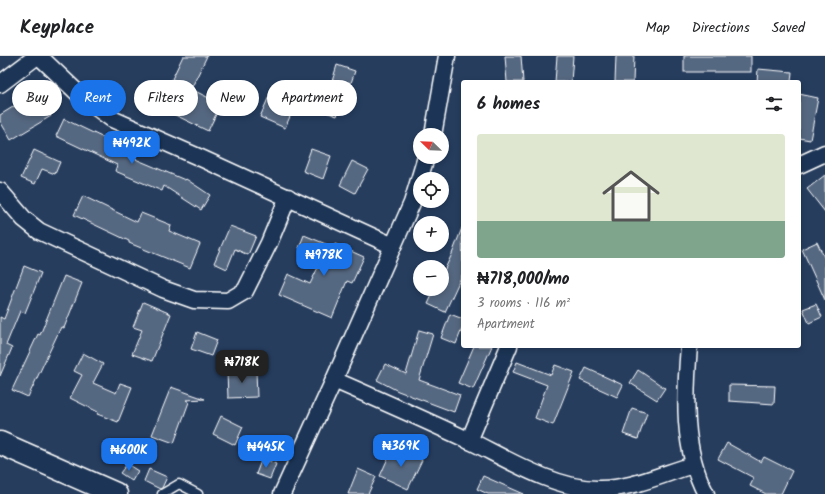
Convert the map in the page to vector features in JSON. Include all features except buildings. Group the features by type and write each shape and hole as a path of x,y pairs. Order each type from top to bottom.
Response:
{"street":[{"path":"0,84 38,56 82,97 112,119 288,197 393,246"},
{"path":"433,128 447,56"},
{"path":"801,164 825,153"},
{"path":"282,494 412,203 424,164"},
{"path":"0,191 24,219 39,231 163,289 194,300 214,302 228,301 245,291 269,243 288,197"},
{"path":"469,441 507,348"},
{"path":"689,348 686,416 693,465 706,494"},
{"path":"334,380 469,441 525,469 572,487 597,489 628,487 693,465"},
{"path":"0,443 116,494"}],"lane":[{"path":"162,494 179,484 198,494"}]}
